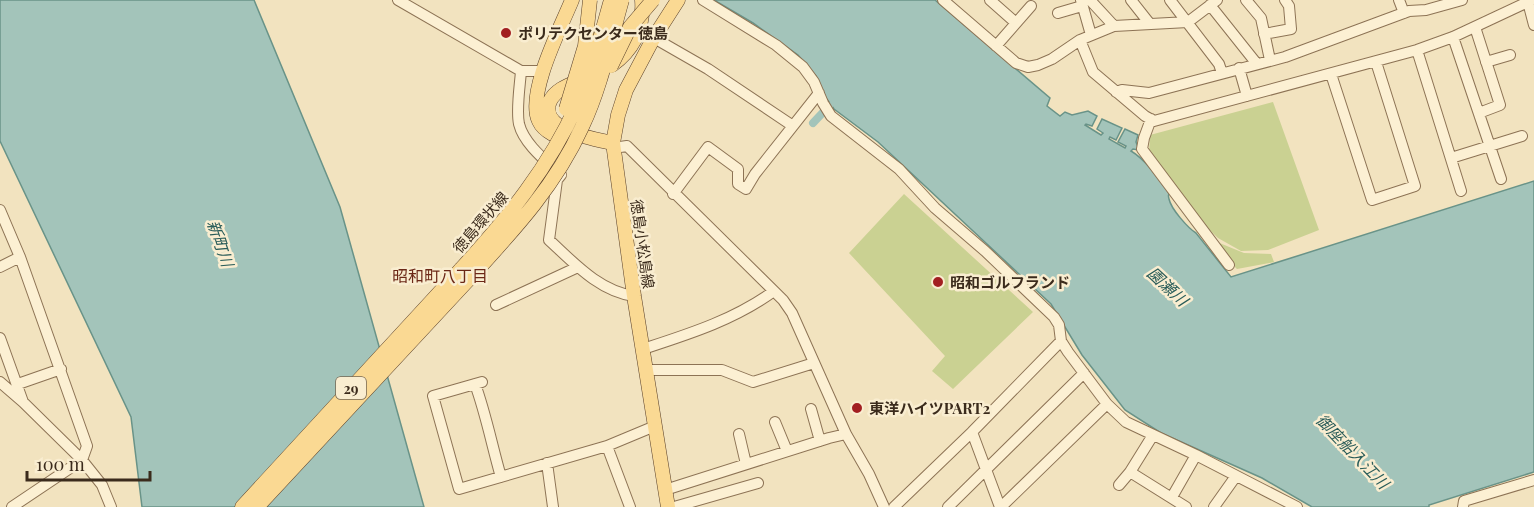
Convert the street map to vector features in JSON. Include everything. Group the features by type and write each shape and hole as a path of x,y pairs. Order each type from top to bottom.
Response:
{"main road":[{"path":"572,0 543,71 535,100 538,121 551,134 567,140 613,146"},
{"path":"521,199 550,148 570,100 585,46 590,0"},
{"name":"徳島環状線","path":"242,507 482,246 521,199 549,159 578,103 592,68 611,0"},
{"name":"徳島環状線","path":"257,507 526,216 560,168 583,126 604,66 622,0"},
{"path":"613,146 561,127 550,116 549,105 557,92 598,74 628,51 642,23 642,0"},
{"path":"583,126 621,44 638,16 653,0"},
{"name":"徳島小松島線","path":"668,507 642,349 613,146 618,115 626,90 678,0"}],"street":[{"path":"398,0 521,71 543,71"},
{"path":"703,0 790,55 814,82 831,116 899,169 936,208 985,250 1054,317 1059,325 1061,341 1107,404 1125,422 1196,455 1297,507"},
{"path":"943,0 1016,63 1028,67 1052,59 1085,37 1114,26 1188,22 1214,2 1257,64"},
{"path":"990,0 1016,23"},
{"path":"1131,0 1150,24"},
{"path":"1170,0 1220,64 1222,72"},
{"path":"1245,0 1261,18 1270,60"},
{"path":"1264,34 1291,28 1289,6 1285,0"},
{"path":"1399,0 1404,13"},
{"path":"1116,92 1122,90 1149,93 1285,57 1404,13 1426,10 1462,0"},
{"path":"1085,2 1085,37 1093,72 1154,121 1417,50 1454,37 1530,1 1534,25"},
{"path":"1085,2 1114,26"},
{"path":"1058,13 1085,2"},
{"path":"996,46 1031,6"},
{"path":"1475,27 1500,105 1479,113"},
{"path":"1454,37 1501,178"},
{"path":"654,38 708,69 793,126"},
{"path":"1417,50 1461,191"},
{"path":"1486,62 1510,55"},
{"path":"1331,74 1372,200 1415,186 1376,62"},
{"path":"1239,68 1247,96"},
{"path":"521,71 519,124 538,154 561,175 557,180 549,240 600,284 618,294 634,296"},
{"path":"674,194 708,147 738,169 738,184 746,189 793,126 821,98"},
{"path":"1151,119 1142,149 1229,265"},
{"path":"1451,158 1522,136"},
{"path":"613,146 627,146 783,300 792,314 846,434 869,474 884,507"},
{"path":"0,210 21,257 87,446 82,460 12,507"},
{"path":"0,267 21,257"},
{"path":"496,305 578,267"},
{"path":"642,349 700,330 736,315 774,291"},
{"path":"0,338 23,402"},
{"path":"894,507 1061,341"},
{"path":"646,370 722,370 753,382 814,363"},
{"path":"18,384 61,369"},
{"path":"948,507 1084,373"},
{"path":"0,382 82,460 102,485 111,507"},
{"path":"501,477 488,432 478,383 433,396 459,489 501,477 607,446 655,426"},
{"path":"972,432 1001,507 1107,404"},
{"path":"811,408 820,441"},
{"path":"775,423 787,451"},
{"path":"739,434 746,464"},
{"path":"665,490 846,434"},
{"path":"1119,485 1153,435"},
{"path":"607,446 630,507"},
{"path":"1172,498 1196,455"},
{"path":"548,463 553,507"},
{"path":"1130,472 1186,507"},
{"path":"1214,507 1236,476"},
{"path":"1463,507 1464,501 1534,480"},
{"path":"674,507 758,483"},
{"path":"1269,507 1276,496"}],"green space":[{"path":"1273,102 1319,230 1268,250 1241,251 1218,238 1190,211 1149,153 1150,135"},
{"name":"昭和ゴルフランド","path":"904,194 1033,312 953,389 932,371 945,356 849,253"},
{"path":"1217,242 1244,253 1271,254 1274,262 1237,269 1223,255"}],"water":[{"name":"新町川","path":"0,0 254,0 340,207 424,507 142,507 131,417 0,141"},
{"path":"714,0 935,0 1050,98 1047,106 1060,116 1065,112 1072,115 1088,111 1097,116 1092,126 1085,125 1101,135 1103,133 1097,129 1102,119 1122,128 1116,140 1110,137 1109,139 1125,148 1126,146 1118,142 1125,129 1138,135 1136,142 1139,150 1131,151 1156,174 1168,192 1170,203 1176,213 1196,233 1231,277 1534,181 1534,472 1429,505 1429,507 1312,507 1262,478 1161,433 1125,410 1082,355 1051,304 878,142 834,109 816,76 798,55 753,23"}],"waterway":[{"path":"813,123 829,106"}],"place":[{"name":"ポリテクセンター徳島","path":"506,33"},
{"name":"昭和ゴルフランド","path":"938,282"},
{"name":"東洋ハイツPART2","path":"857,408"}],"district":[{"name":"昭和町八丁目","path":"440,275"}],"water label":[{"name":"園瀬川","path":"1168,286"},
{"name":"御座船入江川","path":"1353,451"}]}
